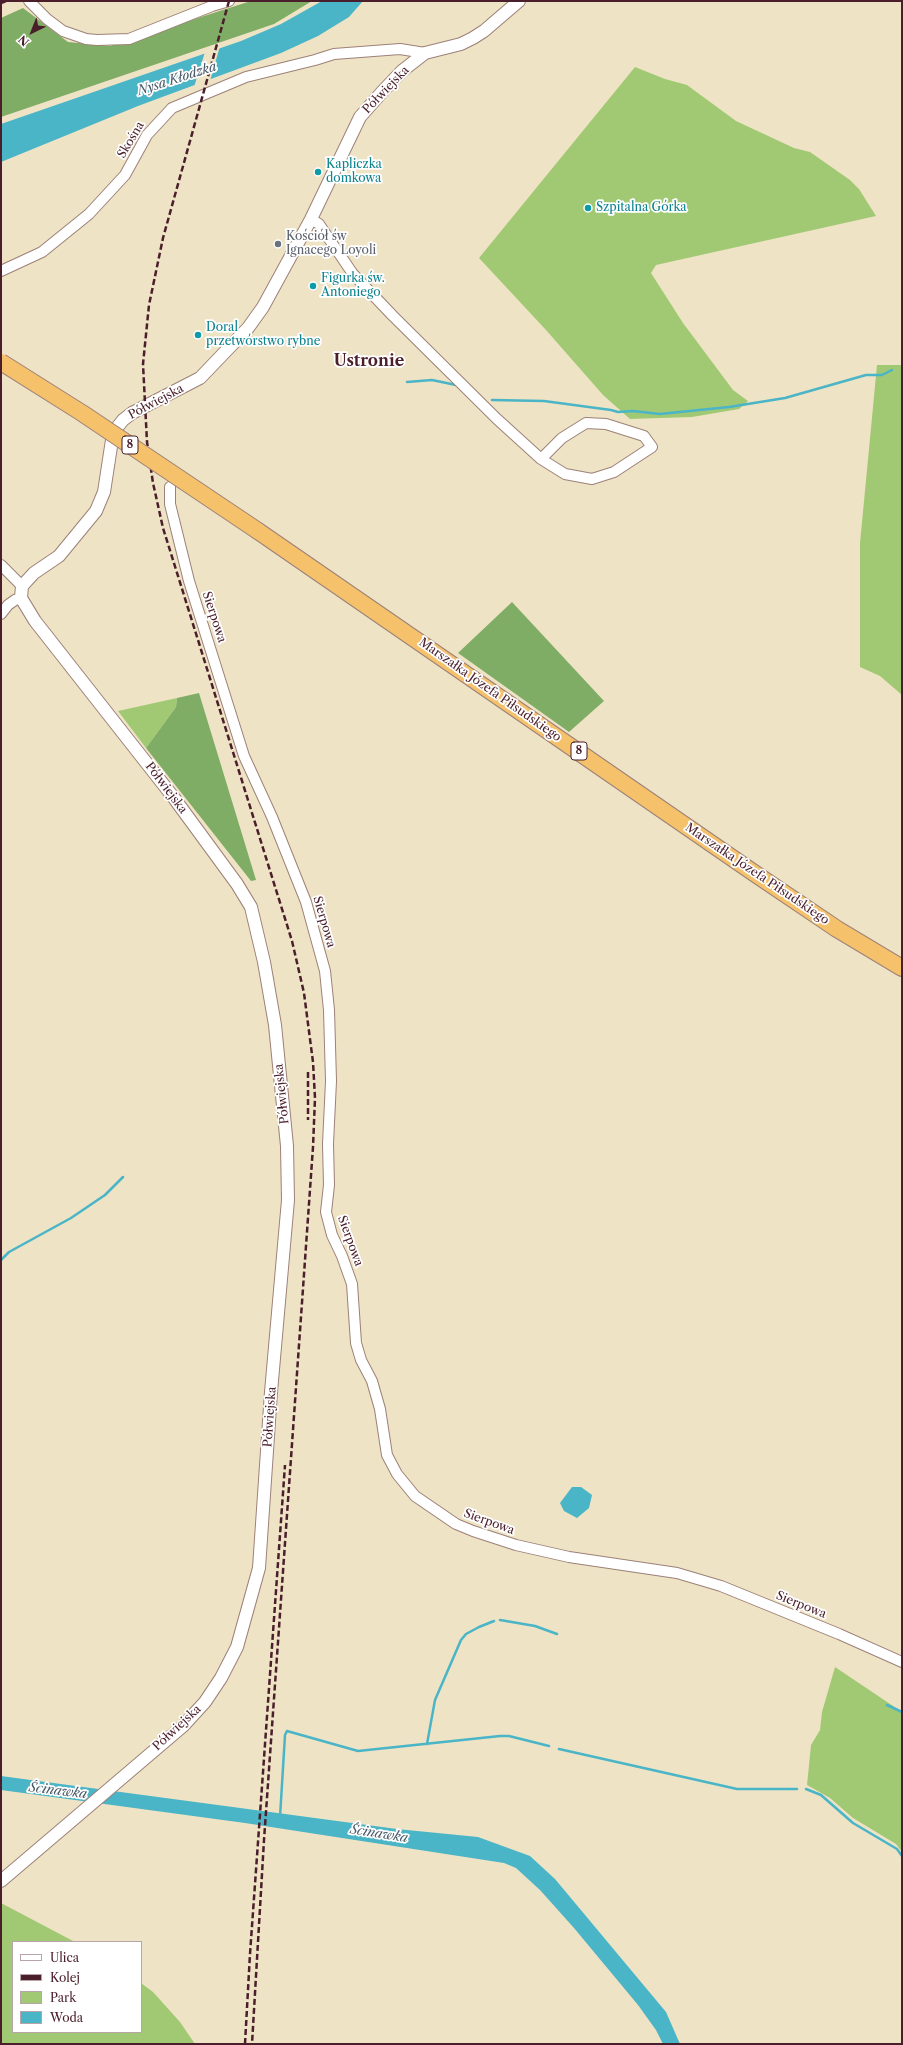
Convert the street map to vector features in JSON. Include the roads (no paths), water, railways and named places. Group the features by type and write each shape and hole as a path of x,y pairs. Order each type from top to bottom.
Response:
{"highway":[{"name":"Marszałka Józefa Piłsudskiego","path":"1,362 95,421 258,531 795,901 902,968"}],"street":[{"path":"30,1 47,19 63,31 86,39 98,40 128,39 212,6 229,1"},
{"name":"Półwiejska","path":"1,1881 183,1726 205,1702 221,1678 237,1647 259,1568 271,1392 288,1200 287,1146 275,1025 264,962 251,907 237,884 174,798 35,621 21,592 34,573 59,556 96,511 104,492 108,461 114,435 118,426 132,413 200,378 248,328 263,307 311,219 360,117 387,87 425,53 461,44 473,38 520,1"},
{"name":"Skośna","path":"1,271 42,252 89,214 125,175 147,135 172,108 246,77 334,54 386,49 425,53"},
{"path":"311,219 319,224 353,274 393,316 497,420 541,459 565,474 592,479 614,472 652,447 644,436 606,424 586,424 562,438 541,459"},
{"name":"Sierpowa","path":"170,487 170,504 189,581 244,756 272,817 306,902 325,971 329,1010 331,1081 328,1144 329,1185 326,1212 332,1235 342,1256 352,1284 356,1343 361,1360 372,1381 380,1409 387,1455 397,1474 415,1496 456,1524 473,1531 516,1545 569,1557 677,1573 721,1586 839,1634 902,1662"},
{"path":"1,565 21,592 1,614"}],"water":[{"name":"Nysa Kłodzka","path":"322,1 363,1 349,17 318,36 281,53 138,106 1,162 1,124 241,41 281,24"},
{"path":"572,1487 581,1487 592,1495 589,1508 577,1518 564,1511 560,1503"},
{"name":"Ścinawka","path":"1,1776 397,1829 478,1837 530,1856 555,1879 666,2012 680,2044 663,2044 656,2030 638,2005 574,1928 540,1890 516,1868 504,1863 245,1823 1,1790"}],"waterway":[{"path":"492,400 544,401 618,412 633,411 660,414 729,407 785,398 866,375 882,375 892,370"},
{"path":"407,382 432,380 456,385"},
{"path":"1,1260 9,1252 71,1218 105,1195 123,1177"},
{"path":"500,1620 535,1626 557,1634"},
{"path":"427,1744 435,1700 461,1640 466,1634 494,1621"},
{"path":"887,1705 902,1712"},
{"path":"280,1817 285,1735 287,1731 358,1751 500,1736 509,1736 549,1746"},
{"path":"559,1749 737,1789 797,1789"},
{"path":"806,1789 821,1795 853,1823 897,1849 902,1856"}],"railway":[{"path":"1,3 6,1"},
{"path":"229,1 163,238 149,305 143,364 147,442 153,483 163,528 292,941 304,993 313,1062 315,1098 313,1147 264,1840 252,2044"},
{"path":"308,1072 308,1120"},
{"path":"245,2044 250,1954 285,1465"}],"place":[{"name":"Kapliczka domkowa","path":"318,172"},
{"name":"Szpitalna Górka","path":"588,208"},
{"name":"Kościół św Ignacego Loyoli","path":"278,244"},
{"name":"Figurka św. Antoniego","path":"313,286"},
{"name":"Doral przetwórstwo rybne","path":"198,335"}],"district":[{"name":"Ustronie","path":"369,361"}]}
